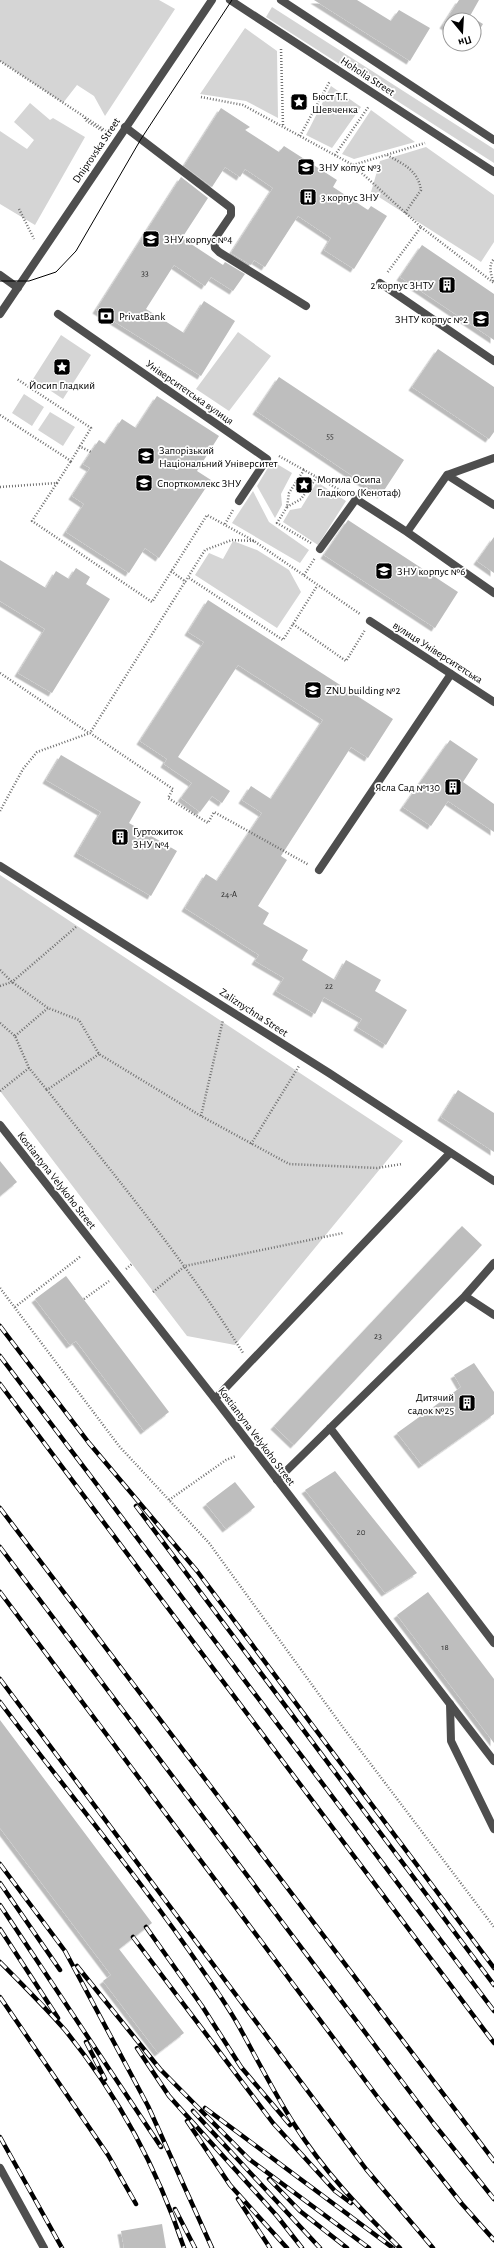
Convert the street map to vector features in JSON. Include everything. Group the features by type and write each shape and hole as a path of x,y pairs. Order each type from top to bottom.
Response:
{"street":[{"name":"Dniprovska Street","path":"1,308 18,288 125,127 212,0"},
{"name":"Hoholia Street","path":"230,0 494,172"},
{"name":"Hoholia Street","path":"280,0 494,140"},
{"path":"125,127 231,208 231,215 214,240 215,248 219,252 306,306"},
{"path":"0,275 18,288"},
{"path":"380,283 494,361"},
{"name":"Університетська вулиця","path":"58,314 267,459 239,501"},
{"path":"407,532 447,475 494,458"},
{"path":"447,475 494,505"},
{"path":"320,549 356,499 407,532 494,593"},
{"name":"вулиця Університетська","path":"370,621 494,702"},
{"path":"318,870 451,674"},
{"name":"Zaliznychna Street","path":"0,866 86,918 304,1057 494,1181"},
{"name":"Kostiantyna Velykoho Street","path":"0,1125 215,1399 494,1761"},
{"path":"215,1399 450,1153"},
{"path":"277,1480 465,1296 494,1263"},
{"path":"465,1296 494,1315"},
{"path":"330,1428 494,1643"},
{"path":"450,1704 450,1741 494,1830"},
{"path":"0,2168 44,2248"}],"path":[{"path":"281,49 283,127"},
{"path":"0,61 85,118 88,117 103,130"},
{"path":"300,136 330,81"},
{"path":"201,97 243,105 353,165 421,227 493,282"},
{"path":"336,155 369,106"},
{"path":"353,165 425,143"},
{"path":"387,154 414,171 420,179 421,190 405,212"},
{"path":"19,209 34,239"},
{"path":"380,283 421,227"},
{"path":"493,282 490,272 491,262 494,259"},
{"path":"17,379 91,428 58,483 32,521 152,602 207,514 254,541 304,575 317,586 370,621 346,660 293,624"},
{"path":"0,415 71,461"},
{"path":"79,446 90,452"},
{"path":"304,575 320,549 277,523 287,507 289,492 304,470 356,499"},
{"path":"287,507 301,500 317,477"},
{"path":"0,487 58,483"},
{"path":"225,524 239,501"},
{"path":"0,811 23,769 37,752 90,733 189,578 205,550 232,540 254,541"},
{"path":"171,571 186,582"},
{"path":"189,578 283,640 317,586"},
{"path":"0,674 173,789 168,798 208,823 214,812 318,870"},
{"path":"0,986 12,982 86,918"},
{"path":"0,970 12,982 48,1008 79,1020 99,1054 201,1116 289,1164 378,1168 402,1164"},
{"path":"15,1036 48,1008"},
{"path":"201,1116 226,1008"},
{"path":"0,1023 15,1036 28,1068 47,1090 185,1266 212,1303 243,1353"},
{"path":"47,1090 99,1054"},
{"path":"252,1144 304,1057"},
{"path":"0,1091 28,1068"},
{"path":"153,1292 185,1266 343,1233"},
{"path":"15,1307 81,1256"},
{"path":"84,1300 104,1286"},
{"path":"0,1288 119,1446 209,1542 342,1726 494,1927"},
{"path":"170,1500 226,1460 236,1456"}],"shaded area":[{"path":"0,0 159,0 175,9 105,116 94,96 77,85 63,103 0,61"},
{"path":"272,7 494,149 494,163 266,17"},
{"path":"245,28 277,51 278,118 246,101 200,94"},
{"path":"331,86 361,107 332,148 306,135"},
{"path":"30,103 50,120 53,118 85,137 35,225 0,204 0,131 27,149 34,140 14,122"},
{"path":"371,110 415,142 354,159 342,154"},
{"path":"426,147 494,195 494,242 481,262 371,192 380,161"},
{"path":"238,332 271,356 229,411 196,389"},
{"path":"61,335 91,355 63,399 33,379"},
{"path":"24,394 44,407 32,426 12,413"},
{"path":"50,412 75,427 63,446 38,430"},
{"path":"272,461 292,473 281,494 282,505 275,518 257,486"},
{"path":"317,482 346,501 318,545 283,522 290,510 301,508"},
{"path":"253,491 269,522 309,550 300,563 232,523"},
{"path":"233,541 257,550 289,570 301,592 277,628 195,575 209,553 223,559"},
{"path":"0,875 403,1141 235,1345 187,1336 0,1091"}],"building":[{"path":"314,0 357,0 391,21 399,10 430,28 410,61"},
{"path":"459,0 479,0 472,12 451,12"},
{"name":"3 корпус ЗНУ","path":"221,108 250,127 245,130 279,152 284,146 337,180 333,187 368,210 371,206 387,216 354,269 324,250 331,238 298,216 265,267 254,260 251,265 231,253 273,188 245,169 240,177 225,167 212,187 184,166"},
{"name":"ЗНУ корпус №4","path":"181,177 208,198 182,238 223,265 225,262 245,274 233,291 211,277 205,286 174,265 146,309 184,333 204,301 235,321 201,376 96,310"},
{"name":"2 корпус ЗНТУ","path":"422,245 494,294 494,340 400,277"},
{"path":"438,349 494,387 494,432 489,439 412,387"},
{"path":"279,377 404,460 381,495 256,411"},
{"path":"157,396 219,436 197,471 211,480 159,558 145,548 129,573 66,532 84,504 72,496 90,468 83,464 99,440 105,444 122,419 136,428"},
{"name":"ЗНУ корпус №6","path":"348,520 458,592 435,628 324,555"},
{"path":"494,537 494,573 477,561"},
{"path":"0,560 46,588 56,571 69,579 76,568 90,577 86,584 110,599 52,693 18,673 45,629 0,601"},
{"path":"208,600 393,719 368,758 351,747 281,856 287,860 258,906 269,913 263,924 308,950 302,960 335,980 346,960 381,980 375,991 407,1010 386,1045 357,1027 362,1019 324,997 315,1014 276,991 284,978 255,961 259,955 185,908 206,874 217,881 262,813 242,800 251,786 271,799 323,720 238,665 178,757 230,791 222,803 212,796 200,812 181,798 192,783 164,764 167,759 140,741 204,642 188,632"},
{"name":"Ясла Сад №130","path":"450,740 478,759 463,782 494,804 494,832 448,801 431,826 403,807"},
{"name":"Гуртожиток ЗНУ №4","path":"61,755 141,802 129,823 177,851 151,896 77,853 101,812 46,780"},
{"path":"458,1090 494,1113 494,1152 441,1117"},
{"path":"0,1161 17,1182 0,1196"},
{"path":"462,1226 482,1245 294,1445 274,1426"},
{"path":"66,1276 169,1412 144,1431 76,1341 70,1345 35,1299"},
{"name":"Дитячий садок №25","path":"474,1363 494,1392 494,1414 422,1465 397,1433 461,1387 454,1375"},
{"path":"335,1471 417,1573 385,1593 305,1490"},
{"path":"235,1482 255,1507 226,1529 206,1504"},
{"path":"428,1592 494,1679 494,1743 397,1615"},
{"path":"0,1720 152,1923 119,1949 184,2033 158,2053 103,1981 111,1975 0,1828"},
{"path":"162,2224 166,2248 124,2248 121,2231"}],"tram line":[{"path":"0,281 29,281 56,272 76,251 141,139 232,0"}],"railway":[{"path":"0,1326 89,1443 197,1571 494,1968"},
{"path":"0,1356 494,2011"},
{"path":"0,1384 494,2043"},
{"path":"136,1506 494,1985"},
{"path":"0,1508 494,2161"},
{"path":"0,1547 434,2124 494,2199"},
{"path":"0,1592 379,2099 462,2204 494,2240"},
{"path":"0,1679 366,2169 433,2248"},
{"path":"0,1702 179,1936 229,2009 287,2113 305,2141 357,2204 400,2248"},
{"path":"0,1864 65,1951 148,2106 212,2248"},
{"path":"0,1883 60,1970"},
{"path":"0,1905 161,2147"},
{"path":"146,1927 202,2006 241,2067 290,2125"},
{"path":"0,1929 58,2018"},
{"path":"133,1937 273,2123 335,2191 351,2203"},
{"path":"0,1962 65,2030 102,2080 119,2107 149,2162 174,2219 184,2248"},
{"path":"77,1966 160,2069 249,2159 369,2248"},
{"path":"0,1997 108,2155 136,2204"},
{"path":"86,2042 105,2079"},
{"path":"137,2048 169,2096 277,2216 302,2248"},
{"path":"205,2108 393,2248"},
{"path":"193,2111 320,2248"},
{"path":"187,2121 230,2185 287,2248"},
{"path":"0,2137 62,2248"},
{"path":"269,2179 300,2211 347,2248"},
{"path":"238,2199 270,2248"},
{"path":"175,2209 195,2248"}],"place":[{"name":"Бюст Т.Г. Шевченка","path":"299,102"},
{"name":"ЗНУ копус №3","path":"306,167"},
{"name":"3 корпус ЗНУ","path":"308,197"},
{"name":"ЗНУ корпус №4","path":"151,239"},
{"name":"2 корпус ЗНТУ","path":"447,285"},
{"name":"PrivatBank","path":"106,316"},
{"name":"ЗНТУ корпус №2","path":"481,319"},
{"name":"Йосип Гладкий","path":"62,367"},
{"name":"Запорізький Національний Університет","path":"146,456"},
{"name":"Спорткомлекс ЗНУ","path":"144,483"},
{"name":"Могила Осипа Гладкого (Кенотаф)","path":"304,485"},
{"name":"ЗНУ корпус №6","path":"384,571"},
{"name":"ZNU building №2","path":"313,690"},
{"name":"Ясла Сад №130","path":"453,787"},
{"name":"Гуртожиток ЗНУ №4","path":"120,837"},
{"name":"Дитячий садок №25","path":"467,1403"}]}
